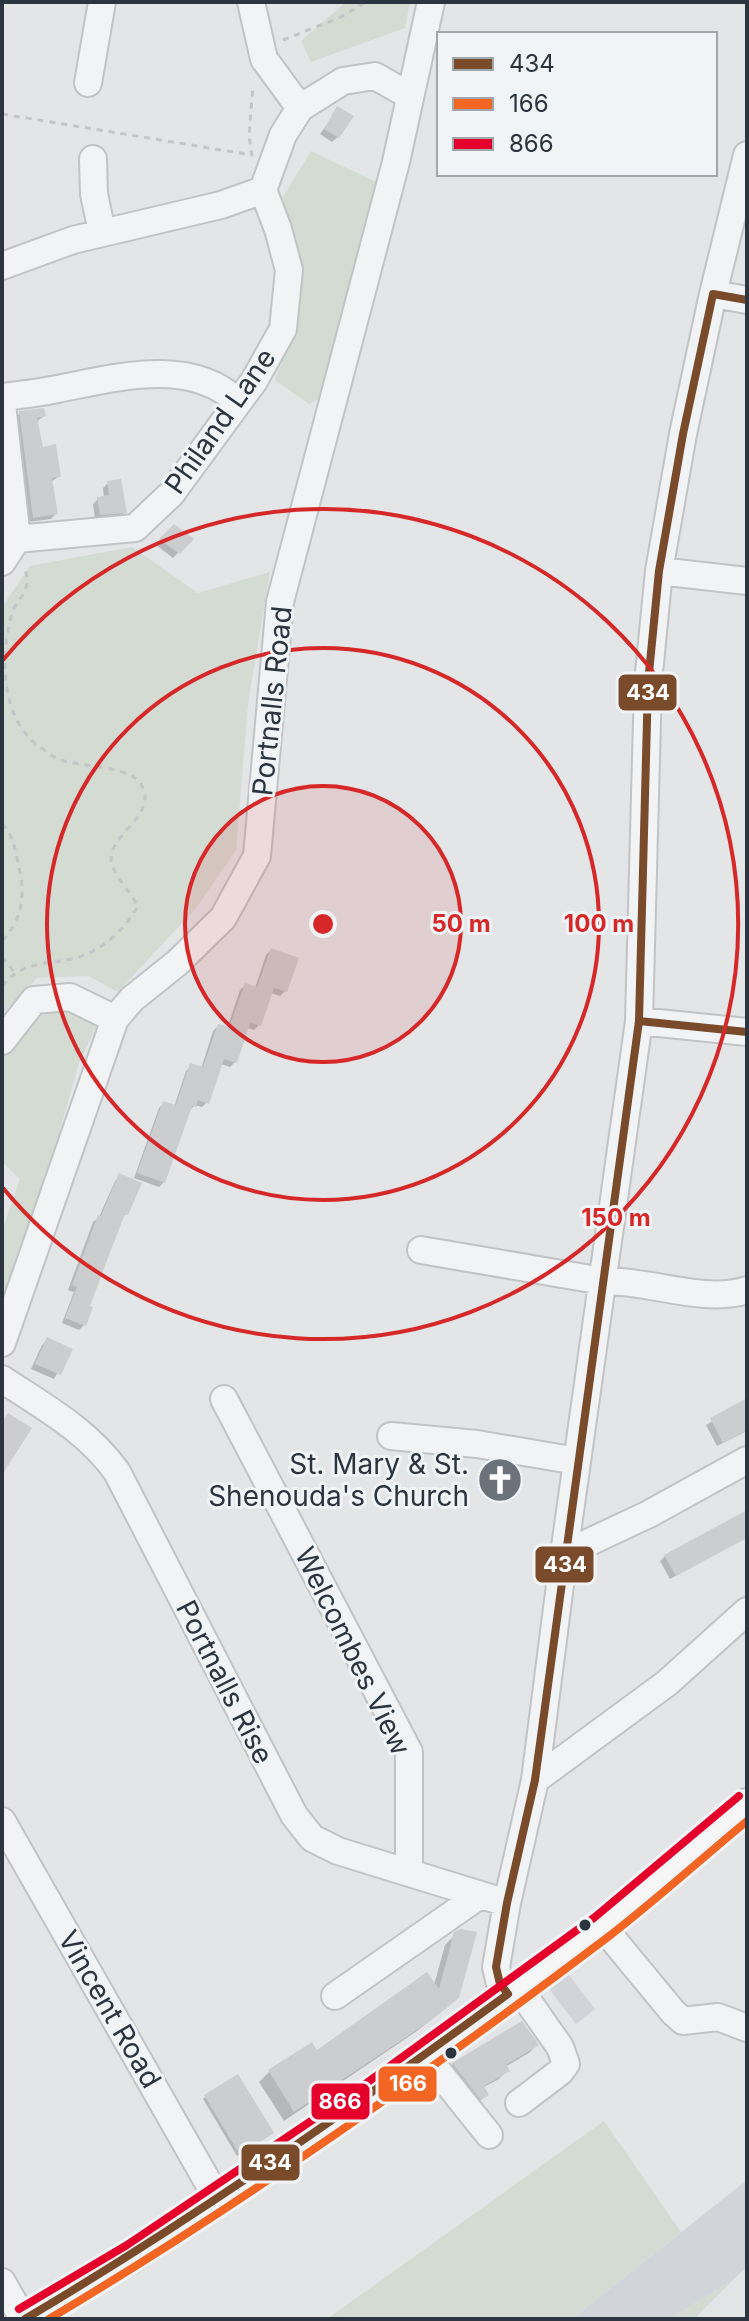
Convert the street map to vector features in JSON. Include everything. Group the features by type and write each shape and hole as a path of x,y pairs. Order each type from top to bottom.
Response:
{"main road":[{"path":"36,2316 133,2255 425,2055 602,1926 747,1805"}],"street":[{"path":"88,83 102,2"},
{"path":"251,2 264,59 300,108"},
{"name":"Portnalls Road","path":"2,1343 115,1019 132,999 177,963 223,918 257,856 280,602 396,162 431,2"},
{"path":"2,266 102,232 221,205 263,190 283,135 300,108 343,81 375,76 410,96"},
{"path":"519,2103 566,2064 560,2047 513,1991 500,1984 496,1967 535,1780 639,1021 648,683 659,571 683,434 747,155"},
{"path":"93,159 94,194 102,232"},
{"name":"Philand Lane","path":"17,539 135,528 171,494 254,381 283,329 289,270 263,190"},
{"path":"713,294 747,300"},
{"path":"2,397 116,376 162,374 195,377 223,388 238,402"},
{"path":"2,404 17,539 2,562"},
{"path":"659,571 747,581"},
{"path":"2,1041 34,1000 70,997 115,1019"},
{"path":"639,1021 747,1032"},
{"path":"421,1250 603,1281 707,1293 729,1294 747,1290"},
{"name":"Portnalls Rise","path":"2,1379 83,1433 117,1472 302,1827 324,1845 507,1903"},
{"name":"Welcombes View","path":"224,1399 409,1752 409,1873"},
{"path":"391,1436 477,1444 577,1461"},
{"path":"564,1554 649,1514 747,1460"},
{"path":"535,1780 667,1683 747,1611"},
{"name":"Vincent Road","path":"2,1821 217,2198"},
{"path":"335,1996 480,1895"},
{"path":"602,1926 683,2021 718,2017 747,2028"},
{"path":"425,2055 489,2135"},
{"path":"2,2282 36,2316"}],"path":[{"path":"2,114 252,155 249,136 254,76 264,59 284,39 341,17 366,2"},
{"path":"2,986 16,974 46,961 70,960 90,953 113,938 129,922 138,906 129,889 116,875 110,859 117,840 135,823 145,801 141,784 126,772 58,759 27,738 17,723 8,703 4,654 13,611 26,594 28,579 17,539"},
{"path":"2,700 8,703"},
{"path":"2,824 14,842 24,894 18,914 2,941"},
{"path":"2,957 16,974"}],"shaded area":[{"path":"346,2 410,2 405,28 311,62 301,41"},
{"path":"311,151 376,182 320,398 309,404 275,380 301,304 283,197"},
{"path":"132,547 198,593 270,572 248,703 236,850 196,908 118,992 88,976 37,978 2,1014 2,607 30,566"},
{"path":"71,1003 97,1025 79,1063 2,1336 2,1231 20,1179 2,1162 2,1050 37,1008"},
{"path":"568,1974 595,2009 576,2024 549,1989"},
{"path":"604,2121 681,2232 572,2319 327,2319"},
{"path":"747,2180 747,2267 734,2279 669,2319 572,2319"},
{"path":"734,2279 694,2319 669,2319"}],"building":[{"path":"337,106 354,116 339,138 324,129"},
{"path":"44,408 46,416 37,418 43,447 56,444 61,477 52,478 58,514 33,518 19,411"},
{"path":"121,479 127,513 100,515 97,497 109,495 107,481"},
{"path":"174,524 194,539 180,554 159,539"},
{"path":"271,948 299,958 287,992 274,988 261,1026 250,1023 237,1063 224,1059 209,1104 198,1100 196,1107 192,1106 165,1183 137,1173 163,1101 176,1105 190,1063 203,1067 218,1024 229,1027 245,983 257,987"},
{"path":"119,1173 142,1183 128,1215 125,1214 90,1306 93,1307 86,1326 65,1318 77,1287 72,1285 98,1215 101,1216"},
{"path":"47,1337 73,1349 61,1375 35,1364"},
{"path":"747,1398 747,1430 723,1443 710,1418"},
{"path":"8,1413 32,1428 2,1475 2,1422"},
{"path":"747,1510 747,1538 676,1576 664,1555"},
{"path":"460,1929 477,1932 459,1998 430,2021 294,2112 268,2070 312,2042 317,2050 427,1972 439,1989 454,1932"},
{"path":"522,2021 539,2045 506,2065 510,2071 484,2086 489,2095 481,2100 452,2063"},
{"path":"238,2074 274,2133 240,2155 204,2095"}],"transit line":[{"name":"434","path":"508,1994 500,1984 496,1967 535,1780 639,1021 648,683 659,571 683,434 713,294 747,300"},
{"name":"434","path":"639,1021 747,1032"},
{"name":"866","path":"19,2309 127,2245 357,2090 595,1917 739,1796"},
{"name":"166","path":"49,2319 263,2183 472,2038 608,1937 747,1821"},
{"name":"434","path":"25,2319 149,2243 270,2162 508,1994"}],"place":[{"name":"St. Mary & St. Shenouda's Church","path":"500,1480"}]}
